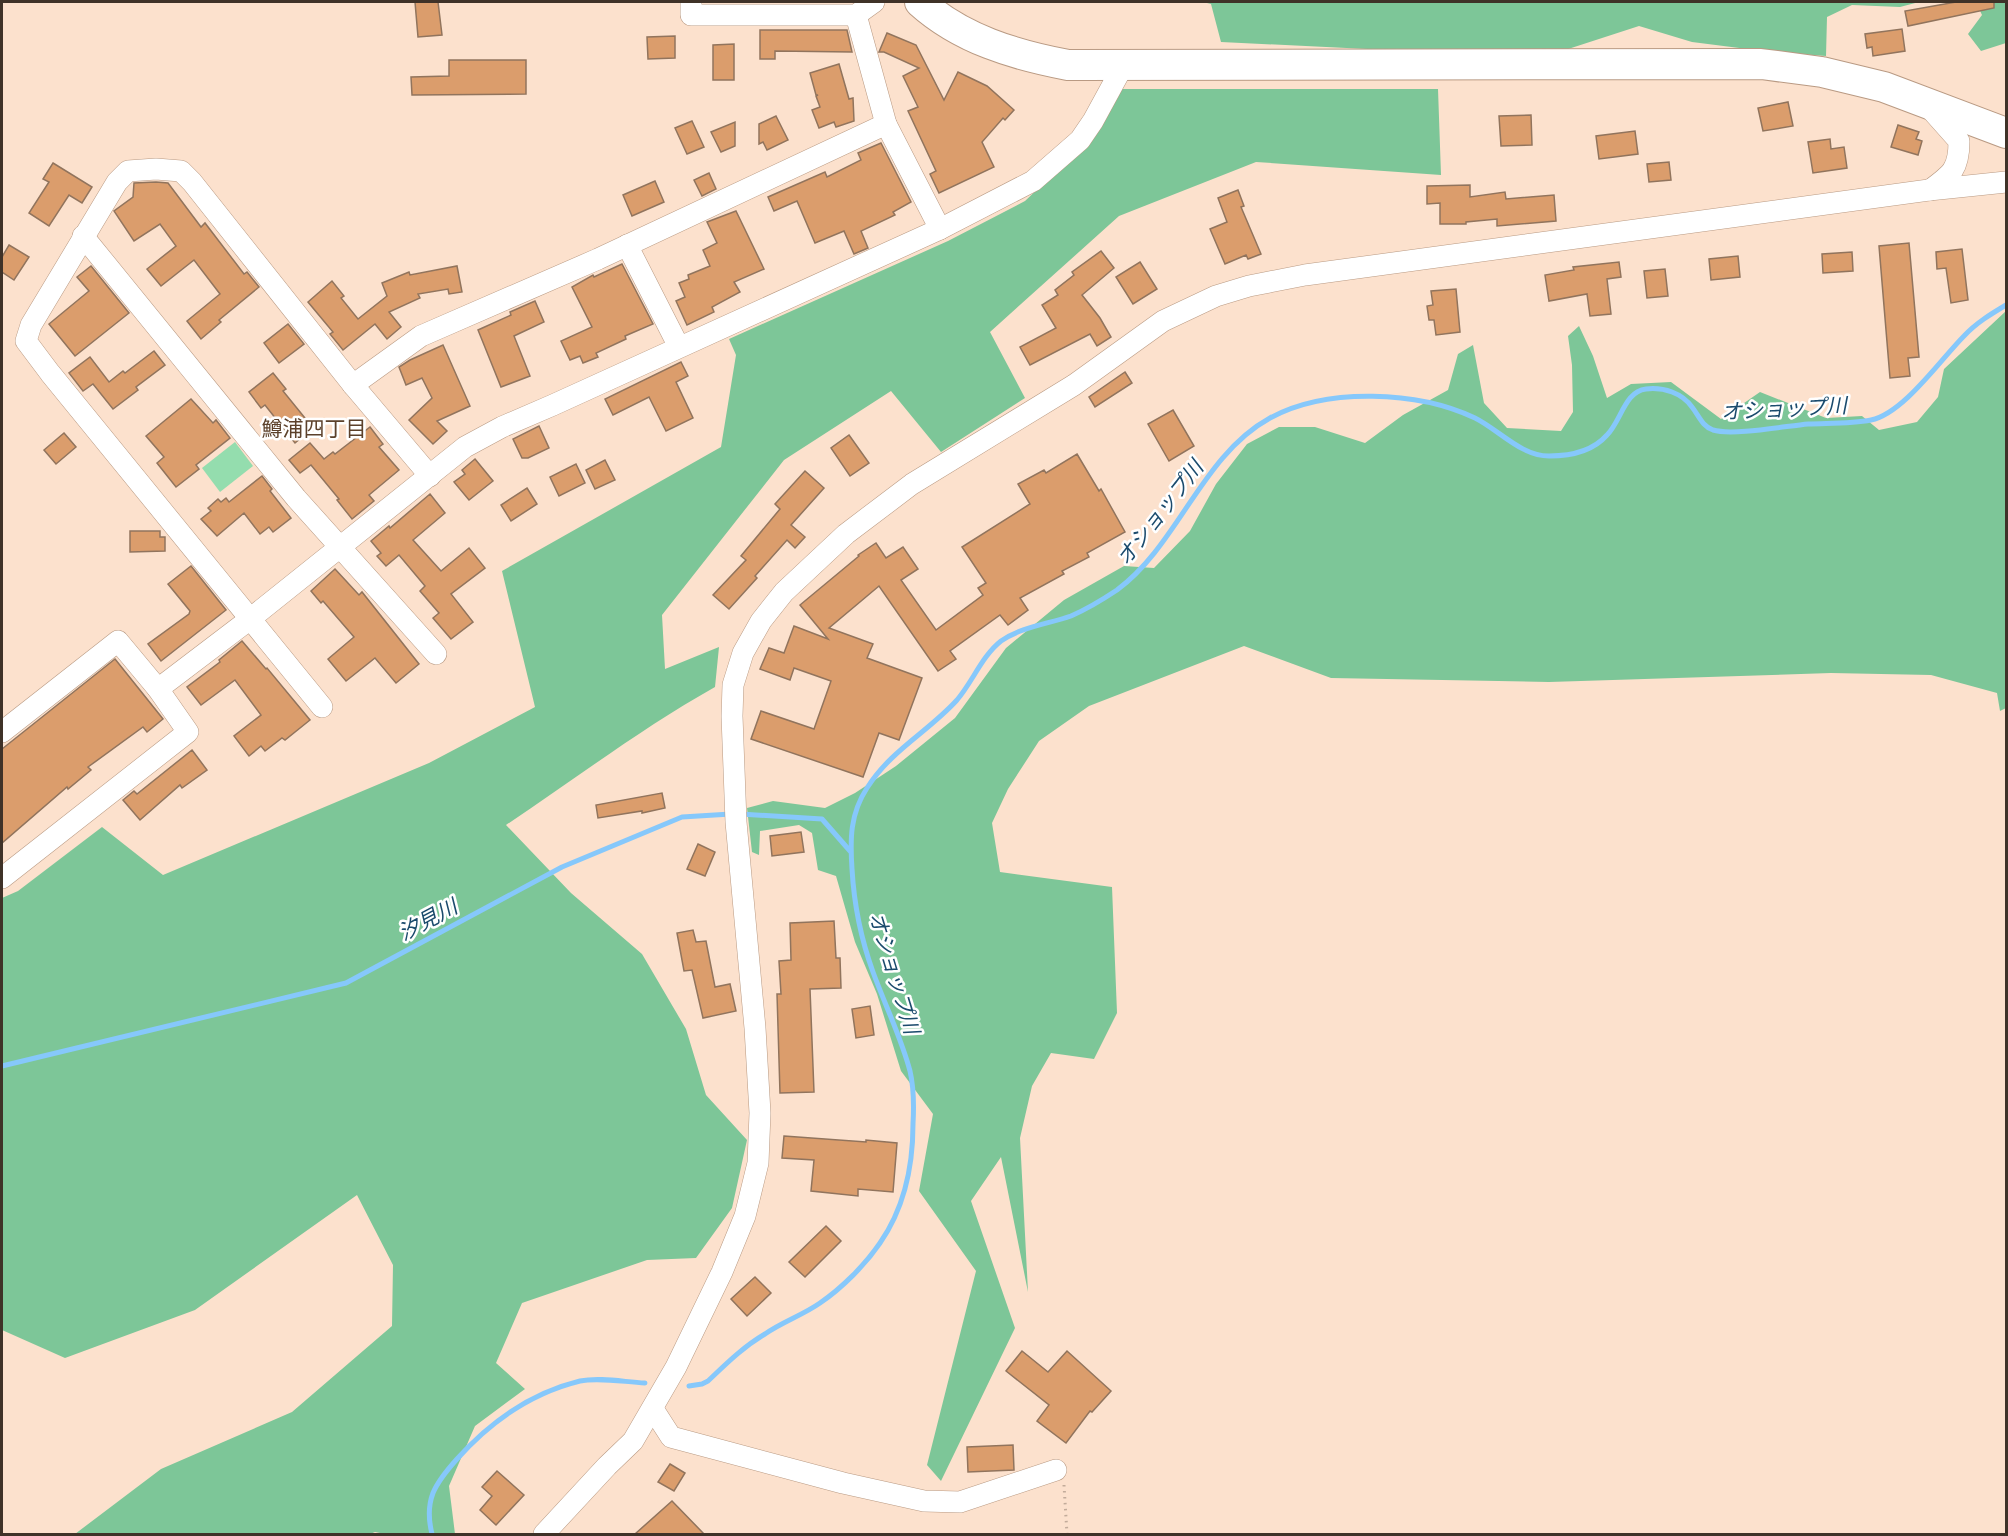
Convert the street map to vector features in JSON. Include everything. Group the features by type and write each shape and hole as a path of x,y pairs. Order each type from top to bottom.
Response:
{"street":[{"path":"691,2 691,15 856,15 874,2"},
{"path":"920,2 943,20 1001,49 1068,65 1761,64 1822,72 1884,87 2007,133"},
{"path":"856,15 886,124 940,229"},
{"path":"158,689 250,619 465,447 502,427 940,229 1034,181 1080,140 1123,66"},
{"path":"1924,102 1959,141 1959,159 1950,176 1929,190"},
{"path":"353,385 422,336 627,245 886,124"},
{"path":"322,707 64,391 26,341 30,325 117,182 128,171 156,169 181,171 353,385 430,476"},
{"path":"544,1534 633,1441 676,1367 722,1272 745,1216 758,1163 760,1102 736,812 732,685 748,645 761,621 784,592 846,534 912,484 1074,385 1163,321 1216,296 1249,285 1305,275 1929,190 2007,182"},
{"path":"83,236 339,548 436,654"},
{"path":"627,245 679,347"},
{"path":"2,732 118,641 158,689 188,732 2,878"},
{"path":"653,1409 671,1437 843,1483 924,1501 960,1502 1056,1470"}],"path":[{"path":"1056,1470 1062,1473 1065,1487 1067,1534"}],"green space":[{"path":"1203,2 1919,2 1900,7 1852,5 1827,17 1826,56 1692,42 1639,26 1562,51 1367,49 1221,42 1211,4"},
{"path":"1976,2 2006,2 2006,43 1981,51 1968,34 1982,15"},
{"path":"1121,89 1438,89 1441,175 1256,162 1119,216 990,332 1025,398 941,452 891,391 784,460 662,615 665,669 719,647 715,687 635,737 506,825 571,893 642,954 686,1029 706,1095 747,1140 732,1208 696,1258 647,1260 522,1303 496,1363 525,1389 475,1426 449,1486 455,1534 375,1532 370,1534 75,1534 161,1469 292,1412 392,1326 393,1265 357,1195 195,1310 65,1358 2,1330 2,898 18,891 102,827 163,875 429,763 535,707 502,571 721,447 736,355 729,339 948,241 1025,201 1082,147"},
{"path":"2006,311 2006,708 2000,711 1997,693 1931,675 1831,673 1549,682 1331,678 1244,646 1089,706 1039,741 1008,789 992,823 1000,872 1112,887 1117,1013 1094,1059 1051,1053 1032,1086 1020,1138 1028,1292 1001,1157 971,1201 1015,1328 941,1481 927,1465 976,1271 919,1191 933,1114 901,1071 877,994 855,942 836,876 818,870 812,833 799,825 760,831 759,855 752,852 747,808 773,801 825,808 855,793 896,766 955,718 1006,648 1064,600 1124,566 1154,568 1190,531 1216,484 1247,444 1279,427 1315,427 1365,443 1403,415 1448,390 1458,354 1473,345 1484,403 1507,428 1561,431 1573,412 1572,365 1568,336 1579,326 1593,356 1607,398 1631,384 1671,382 1721,419 1760,392 1826,418 1862,416 1879,430 1917,422 1938,397 1944,369"},
{"path":"235,442 253,466 220,492 202,468"}],"building":[{"path":"415,2 438,2 442,35 418,37"},
{"path":"1956,2 1994,2 1994,8 1908,26 1905,11"},
{"path":"1902,29 1905,51 1873,56 1872,47 1867,48 1865,34"},
{"path":"760,30 847,30 852,52 775,51 775,59 760,59"},
{"path":"887,33 916,45 944,100 958,72 987,86 1014,110 1005,120 1003,118 982,142 994,167 939,193 930,174 936,171 908,111 918,107 903,76 919,68 884,52 879,52"},
{"path":"675,36 675,58 648,59 647,37"},
{"path":"734,44 734,80 713,80 713,45"},
{"path":"449,60 526,60 526,94 412,95 411,77 449,76"},
{"path":"839,64 849,99 853,98 854,121 836,127 834,122 819,128 812,110 820,107 810,73"},
{"path":"1788,102 1793,126 1763,131 1758,108"},
{"path":"1531,115 1532,145 1501,146 1499,116"},
{"path":"776,116 788,140 767,150 763,142 759,144 759,124"},
{"path":"692,121 704,147 687,154 675,128"},
{"path":"735,122 735,146 721,152 711,132"},
{"path":"1898,125 1919,132 1916,139 1922,141 1918,155 1891,147"},
{"path":"1635,131 1638,154 1599,159 1596,136"},
{"path":"1830,139 1831,149 1844,147 1847,168 1813,173 1808,142"},
{"path":"881,143 911,202 893,212 895,215 861,231 868,248 854,254 844,231 815,243 797,201 774,211 768,197 825,172 827,177 861,160 858,153"},
{"path":"1669,162 1671,180 1649,182 1647,164"},
{"path":"53,163 92,187 82,203 69,195 49,226 29,213 49,182 43,179"},
{"path":"709,173 716,189 702,196 694,180"},
{"path":"655,181 664,202 632,216 623,195"},
{"path":"134,183 168,183 201,227 205,223 244,274 247,272 259,287 219,320 221,322 201,339 187,321 220,294 194,260 161,286 147,269 176,246 160,224 134,241 114,211 133,197"},
{"path":"1470,185 1470,197 1505,192 1506,199 1554,195 1556,221 1497,226 1497,219 1466,222 1466,224 1440,224 1440,203 1427,204 1427,186"},
{"path":"1238,190 1244,206 1241,207 1261,254 1248,259 1246,255 1225,264 1210,229 1227,222 1218,198"},
{"path":"736,211 764,269 734,282 740,292 712,307 714,312 687,325 676,301 685,297 679,283 689,279 688,275 710,266 703,250 717,243 707,222"},
{"path":"1909,243 1919,357 1908,358 1910,376 1890,378 1879,246"},
{"path":"9,245 29,257 14,280 2,272 2,257"},
{"path":"1962,249 1968,300 1951,303 1946,268 1937,269 1936,252"},
{"path":"1101,251 1114,268 1082,295 1111,337 1097,346 1090,334 1030,365 1020,347 1056,328 1042,305 1058,295 1055,290 1074,275 1072,272"},
{"path":"1852,252 1853,271 1823,273 1822,254"},
{"path":"1738,256 1740,277 1711,280 1709,259"},
{"path":"1140,262 1157,289 1133,304 1116,277"},
{"path":"1619,262 1621,277 1607,279 1611,314 1590,316 1587,294 1549,301 1545,275 1574,270 1573,267"},
{"path":"622,264 653,324 625,336 626,339 596,353 598,357 583,363 580,356 570,360 561,341 592,327 572,287 593,275 594,277"},
{"path":"91,266 129,313 75,356 49,324 89,291 77,277"},
{"path":"457,266 462,292 449,294 448,289 418,294 420,298 389,312 401,327 387,339 375,324 343,350 330,334 333,332 308,302 332,281 344,296 341,298 358,319 387,296 382,283 409,272 410,275"},
{"path":"1665,269 1668,296 1647,298 1644,271"},
{"path":"1456,289 1460,332 1436,335 1434,320 1429,320 1427,306 1433,305 1431,291"},
{"path":"535,301 544,322 514,336 530,376 501,387 478,330"},
{"path":"288,324 304,344 279,363 264,343"},
{"path":"443,345 470,406 437,421 447,431 433,444 409,420 432,398 422,378 406,385 399,367"},
{"path":"154,351 165,365 136,387 138,390 113,409 93,384 83,391 69,373 90,357 109,382"},
{"path":"681,362 688,376 676,382 693,418 666,431 649,397 613,415 605,399"},
{"path":"1125,372 1132,383 1095,407 1089,397"},
{"path":"273,373 286,389 283,391 313,428 295,443 265,405 261,408 249,392"},
{"path":"191,399 213,423 216,420 230,438 196,465 199,469 176,487 157,463 164,457 146,436"},
{"path":"1173,410 1194,446 1169,461 1148,424"},
{"path":"539,426 549,448 528,458 522,458 513,439"},
{"path":"370,427 383,444 379,447 399,470 369,495 374,501 352,519 311,465 300,473 289,460 310,443 324,459 333,452 335,454"},
{"path":"64,433 76,447 56,464 44,450"},
{"path":"849,435 869,463 850,476 831,448"},
{"path":"1077,454 1099,491 1101,489 1125,532 1087,553 1089,557 1062,571 1064,574 1020,598 1028,610 1008,625 1000,615 950,651 956,659 938,671 879,586 829,628 873,644 867,658 922,678 899,740 879,733 863,777 751,739 761,711 814,729 831,681 794,668 790,680 760,669 769,648 784,653 794,626 828,639 800,605 858,555 876,543 886,558 903,547 918,569 901,580 936,630 983,595 978,588 986,583 962,547 1030,504 1018,484 1044,470 1046,473"},
{"path":"475,459 493,481 469,500 454,482 465,474 462,470"},
{"path":"605,460 615,480 595,489 586,470"},
{"path":"576,464 585,483 559,496 550,477"},
{"path":"805,471 824,488 791,525 805,537 795,548 787,540 729,609 713,595 746,560 741,556 780,509 775,504"},
{"path":"262,476 272,489 270,491 291,518 273,532 269,527 260,534 244,513 217,536 201,519 211,511 208,508 218,499 221,502 226,498 229,502"},
{"path":"527,488 537,504 511,521 501,505"},
{"path":"430,494 445,513 413,540 441,571 469,548 485,568 451,594 473,622 451,639 433,618 439,613 420,591 425,586 399,555 386,566 377,556 381,553 371,541"},
{"path":"130,531 160,531 160,537 165,537 165,551 130,552"},
{"path":"191,566 226,610 161,661 148,644 189,614 190,611 168,584"},
{"path":"335,569 359,595 362,592 419,664 396,683 375,658 346,681 328,659 354,637 323,601 321,603 311,591"},
{"path":"242,641 310,720 285,740 282,738 265,751 261,746 249,756 234,736 261,715 235,680 201,705 187,687 220,662 219,660"},
{"path":"115,659 163,719 147,732 143,727 88,767 91,770 68,789 67,787 2,843 2,749"},
{"path":"192,750 207,770 182,788 180,785 140,820 123,800 134,791 137,794"},
{"path":"662,793 665,808 598,818 596,805"},
{"path":"801,832 804,852 772,856 770,836"},
{"path":"698,844 715,852 705,876 687,869"},
{"path":"834,921 836,958 840,958 841,988 810,989 814,1092 780,1093 777,994 781,994 779,961 791,960 790,923"},
{"path":"693,930 696,942 706,941 715,987 730,984 736,1011 703,1018 692,970 684,971 677,933"},
{"path":"870,1006 874,1035 856,1038 852,1009"},
{"path":"784,1136 897,1143 893,1192 858,1189 858,1196 811,1191 814,1160 782,1158"},
{"path":"826,1226 841,1241 805,1277 789,1262"},
{"path":"755,1277 771,1293 747,1316 731,1299"},
{"path":"1022,1351 1048,1372 1067,1351 1111,1391 1092,1412 1090,1411 1066,1443 1037,1421 1049,1405 1006,1371"},
{"path":"1013,1445 1014,1470 968,1472 967,1447"},
{"path":"670,1464 685,1473 674,1491 658,1482"},
{"path":"497,1471 524,1495 496,1525 480,1510 492,1496 482,1487"},
{"path":"672,1501 704,1534 635,1534"}],"waterway":[{"name":"オショップ川","path":"689,1386 708,1381 749,1344 813,1307 845,1283 867,1260 889,1229 906,1186 913,1140 913,1090 902,1046 865,947 856,908 851,847 854,817 861,798 887,763 957,700 988,654 1001,641 1017,632 1071,616 1083,610 1117,590 1139,571 1208,477 1246,434 1270,418 1293,408 1318,401 1372,396 1427,402 1452,409 1484,423 1529,452 1549,456 1565,455 1581,452 1595,445 1612,429 1633,395 1646,389 1666,390 1678,395 1688,402 1706,426 1722,432 1871,420 1896,408 1969,331 2006,305"},
{"name":"汐見川","path":"2,1066 346,983 562,867 682,817 731,814"},
{"name":"汐見川","path":"740,814 822,819 850,851"},
{"name":"オショップ川","path":"432,1534 431,1498 438,1484 450,1467 483,1433 512,1411 545,1393 580,1381 645,1383"}],"district":[{"name":"鱒浦四丁目","path":"314,429"}]}
